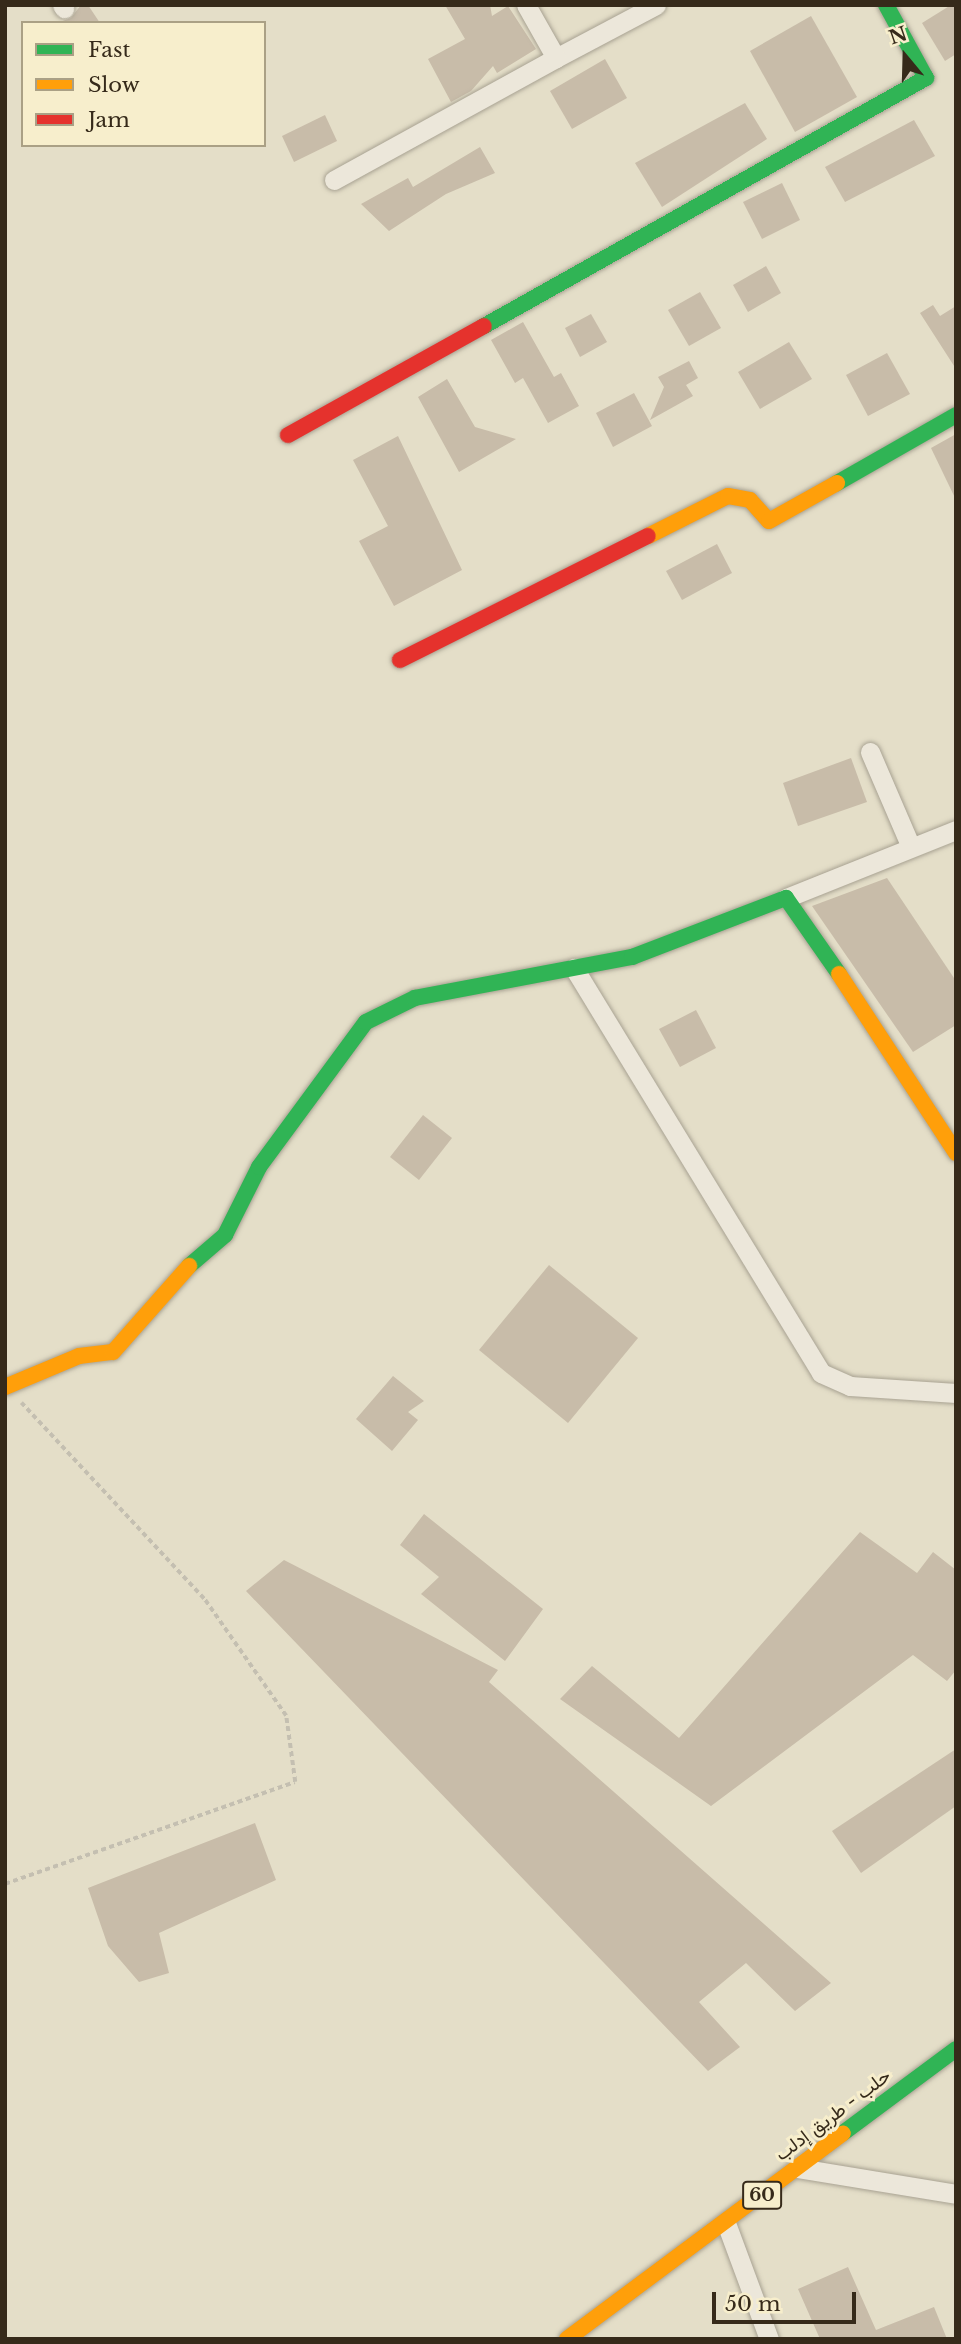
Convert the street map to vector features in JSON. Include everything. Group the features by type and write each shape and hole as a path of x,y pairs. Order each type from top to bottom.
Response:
{"main road":[{"path":"288,435 926,78 886,5"},
{"path":"400,660 728,496 750,500 769,521 956,415"},
{"path":"5,1387 79,1356 113,1352 174,1278 225,1235 259,1167 317,1095 366,1022 415,998 574,968 679,942 786,898 885,1038 956,1153"},
{"name":"حلب - طريق إدلب","path":"567,2339 956,2049"}],"street":[{"path":"526,5 556,58"},
{"path":"334,180 656,5"},
{"path":"870,752 910,845"},
{"path":"786,898 910,845 956,830"},
{"path":"574,968 821,1373 850,1386 956,1393"},
{"path":"798,2168 956,2193"},
{"path":"726,2223 769,2339"}],"path":[{"path":"5,1387 204,1599 286,1716 295,1783 5,1884"}],"building":[{"path":"81,5 88,5 99,21 63,21 71,18"},
{"path":"445,5 490,5 492,16 508,6 536,49 497,73 493,66 471,91 451,102 428,59 465,39"},
{"path":"951,5 956,5 956,54 945,61 922,23"},
{"path":"811,16 857,97 795,132 750,51"},
{"path":"605,59 627,98 572,129 550,91"},
{"path":"745,103 767,139 662,207 635,163"},
{"path":"325,115 337,141 294,162 282,136"},
{"path":"914,120 935,156 845,202 825,167"},
{"path":"480,147 495,173 446,194 389,231 361,204 408,178 413,187"},
{"path":"782,183 800,220 762,239 743,202"},
{"path":"766,266 781,293 748,312 733,285"},
{"path":"700,292 721,328 689,346 668,310"},
{"path":"933,305 940,316 956,306 956,369 920,313"},
{"path":"591,314 607,342 580,357 565,328"},
{"path":"523,322 554,377 561,373 579,406 548,423 523,378 515,383 491,340"},
{"path":"789,342 812,379 760,409 738,372"},
{"path":"887,353 910,394 868,416 846,375"},
{"path":"689,361 698,378 686,385 693,396 650,420 664,387 658,377"},
{"path":"447,379 475,427 516,439 459,472 418,397"},
{"path":"634,393 652,426 613,447 596,413"},
{"path":"956,434 956,500 931,448"},
{"path":"398,436 462,570 394,606 359,541 388,526 353,460"},
{"path":"717,544 732,573 682,600 666,571"},
{"path":"851,758 867,802 798,826 783,783"},
{"path":"887,878 956,981 956,1025 913,1052 812,906"},
{"path":"696,1010 716,1048 680,1067 659,1029"},
{"path":"423,1115 452,1138 419,1180 390,1157"},
{"path":"549,1265 638,1338 568,1423 479,1350"},
{"path":"393,1376 424,1401 408,1412 418,1420 392,1451 356,1419"},
{"path":"424,1514 543,1609 505,1661 421,1594 439,1577 400,1545"},
{"path":"860,1532 917,1573 933,1552 956,1570 956,1670 947,1681 913,1655 711,1806 560,1699 592,1666 679,1738"},
{"path":"284,1560 498,1670 489,1682 831,1983 795,2011 746,1963 699,2002 740,2047 708,2071 246,1591"},
{"path":"956,1749 956,1806 861,1873 832,1831"},
{"path":"255,1823 276,1880 159,1933 169,1973 139,1982 108,1946 88,1888"},
{"path":"848,2267 876,2330 934,2307 947,2339 820,2339 798,2289"}],"traffic: fast":[{"path":"484,326 926,78 886,5"},
{"path":"837,483 956,415"},
{"path":"189,1266 225,1235 259,1167 366,1022 415,998 632,957 786,898 839,974"},
{"path":"843,2133 956,2049"}],"traffic: slow":[{"path":"648,536 728,496 750,500 769,521 837,483"},
{"path":"839,974 956,1153"},
{"path":"5,1387 79,1356 113,1352 189,1266"},
{"path":"567,2339 843,2133"}],"traffic: jam":[{"path":"288,435 484,326"},
{"path":"400,660 648,536"}]}
